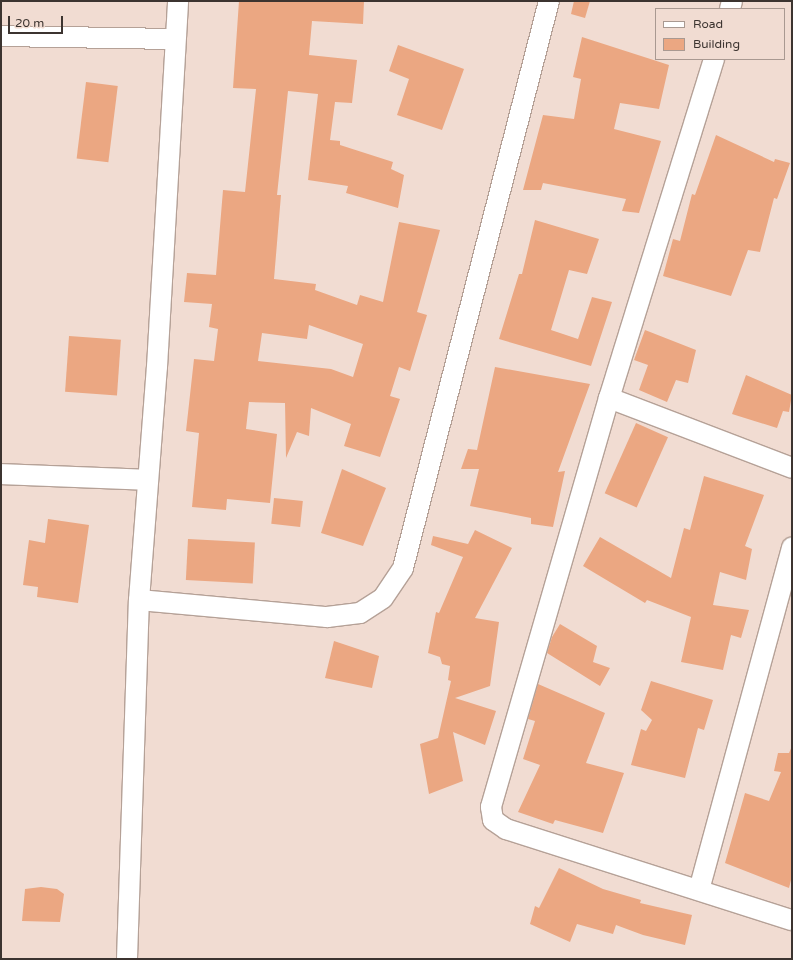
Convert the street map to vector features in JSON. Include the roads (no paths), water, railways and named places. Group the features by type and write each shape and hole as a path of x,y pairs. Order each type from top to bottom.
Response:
{"street":[{"path":"128,956 127,934 139,600 157,367 178,1"},
{"path":"139,600 327,618 360,613 384,598 403,568 549,1"},
{"path":"1,36 175,39"},
{"path":"714,60 610,398 491,807 493,820 506,829 792,920"},
{"path":"610,398 792,468"},
{"path":"1,474 148,480"},
{"path":"699,890 792,547"}]}
